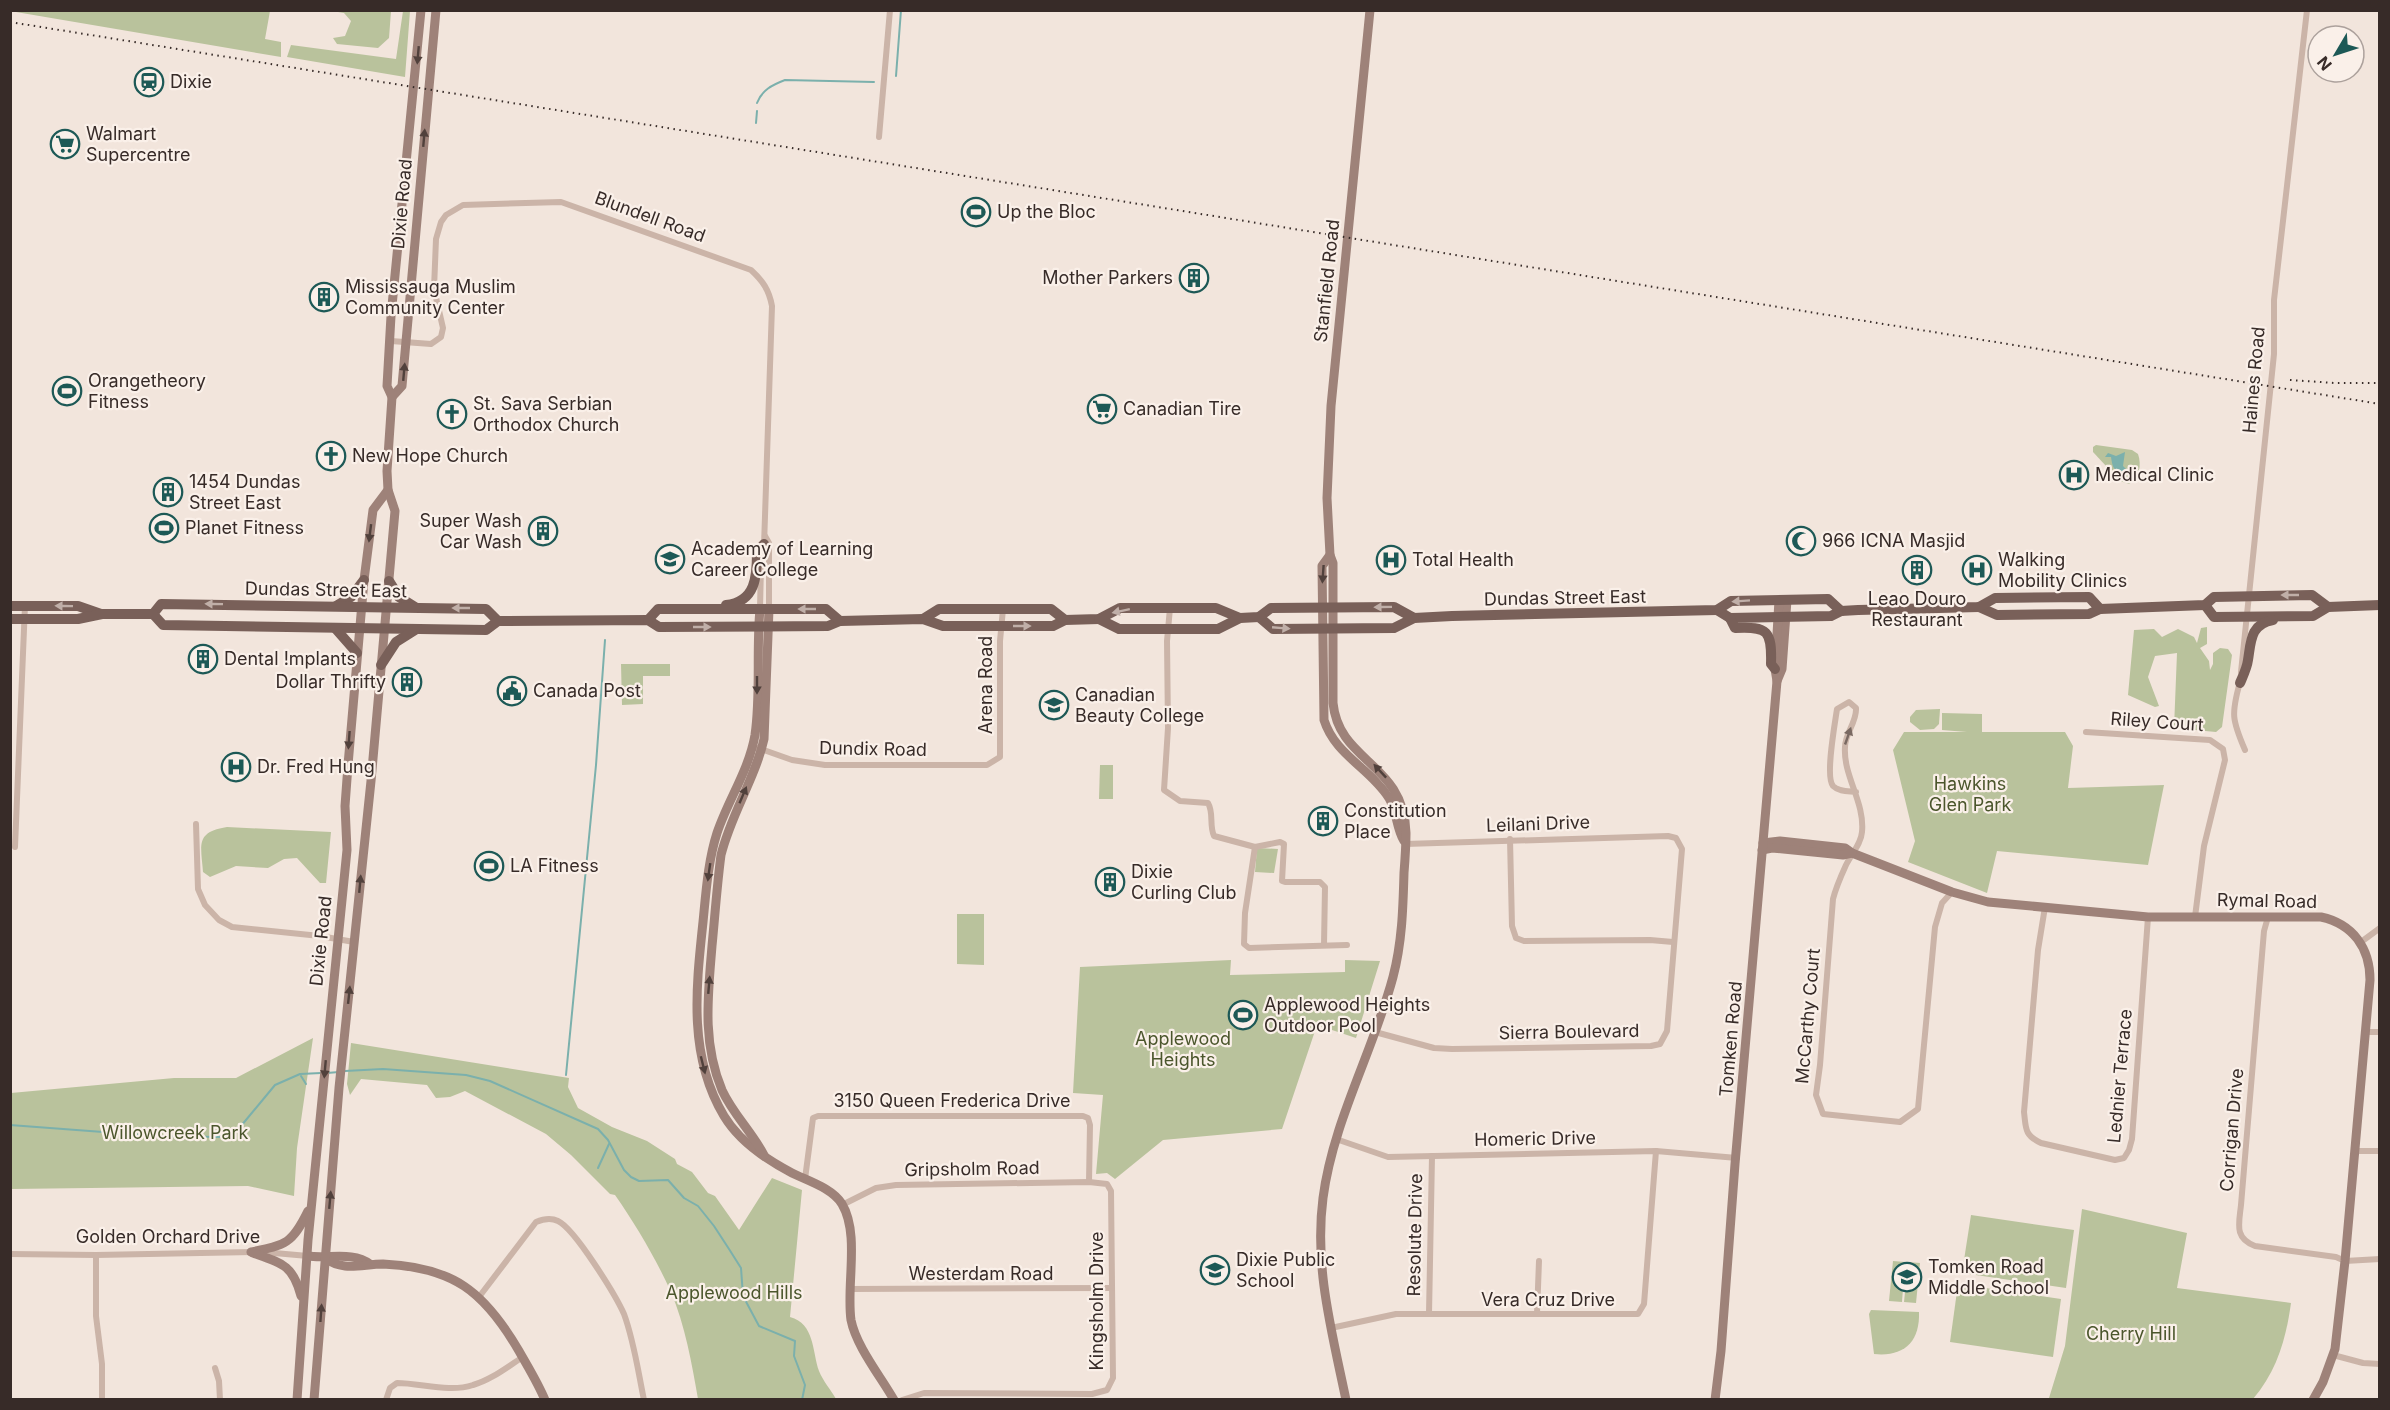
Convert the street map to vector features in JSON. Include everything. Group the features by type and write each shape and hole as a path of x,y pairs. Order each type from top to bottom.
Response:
{"main road":[{"path":"709,609 736,603 750,592 756,580 757,552 764,539"},
{"path":"335,607 351,597 364,580"},
{"path":"389,581 399,597 418,608"},
{"name":"Dundas Street East","path":"1730,618 1831,616 1841,611 1979,607 1996,615 2089,614 2100,609 2205,605 2214,597 2248,596 2312,595 2328,607"},
{"name":"Dundas Street East","path":"1979,607 1995,598 2089,597 2100,609"},
{"name":"Dundas Street East","path":"1259,617 1273,629 1328,629 1394,628 1414,618 1717,610 1731,601 1828,599 1841,611"},
{"name":"Dundas Street East","path":"153,614 161,604 486,609 498,621"},
{"name":"Dundas Street East","path":"2205,605 2214,617 2313,616 2328,607 2379,605"},
{"name":"Dundas Street East","path":"10,606 78,606 102,614"},
{"name":"Dundas Street East","path":"1100,619 1119,630 1218,629 1240,618 1259,617 1271,608 1394,607 1414,618"},
{"name":"Dundas Street East","path":"10,619 78,619 102,614 153,614 163,625 486,630 498,621 648,620 659,627 828,626 840,621 923,619 943,626 1053,626 1065,620 1100,619 1119,608 1216,608 1240,618"},
{"name":"Dundas Street East","path":"648,620 658,609 826,609 840,621"},
{"name":"Dundas Street East","path":"923,619 939,609 1051,609 1065,620"},
{"path":"1717,610 1730,618 1735,628 1758,627 1767,633 1772,642 1771,664 1775,669"},
{"path":"2240,683 2248,663 2250,638 2253,632 2264,622 2289,617"},
{"path":"335,628 357,653"},
{"path":"381,666 396,642 418,629"}],"street":[{"name":"Dixie Road","path":"314,1400 339,1088 395,511 388,490 392,397 387,387 391,316 414,100 421,10"},
{"name":"Dixie Road","path":"392,397 402,386 436,10"},
{"path":"879,137 890,10"},
{"name":"Stanfield Road","path":"1346,1400 1322,1277 1320,1228 1328,1171 1336,1139 1393,978 1401,938 1405,844 1400,835 1396,814 1390,800 1370,776 1338,747 1327,731 1323,716 1328,608 1334,563 1330,555 1327,498 1330,412 1370,10"},
{"name":"Haines Road","path":"2245,750 2234,720 2233,705 2240,683 2274,354 2274,300 2307,10"},
{"name":"Blundell Road","path":"391,341 431,344 437,341 442,334 434,289 436,239 441,222 446,215 463,205 561,202 751,270 763,281 769,292 772,306 764,539 769,543 765,609"},
{"name":"Dixie Road","path":"297,1400 312,1205 347,850 345,806 361,607 373,510 388,490"},
{"name":"Tomken Road","path":"1777,681 1782,669 1783,600"},
{"path":"15,847 25,605"},
{"path":"1170,608 1168,728 1164,790 1180,801 1208,803 1211,808 1211,826 1214,836 1255,847 1280,842 1284,844 1282,880 1323,884 1326,902 1324,945"},
{"path":"765,609 752,746 725,812 710,864 696,986 696,1018 701,1059 716,1102 725,1119 748,1146 835,1196 842,1204 848,1218 850,1233 851,1318 856,1335 894,1400"},
{"name":"Arena Road","path":"996,760 1000,757 1003,609"},
{"name":"Tomken Road","path":"1715,1400 1722,1351 1777,681 1775,669 1782,617"},
{"path":"763,626 766,721 762,749 726,834 721,855 706,1014 711,1056 722,1089 735,1114 756,1140 764,1155"},
{"path":"1852,853 1862,834 1861,809 1845,753 1845,744 1856,715 1856,708 1849,702 1837,709 1830,776 1834,787 1856,792"},
{"name":"Riley Court","path":"2086,732 2210,740 2223,749 2225,760 2201,861 2195,917"},
{"name":"Dundix Road","path":"752,746 792,760 825,765 987,765 996,760"},
{"path":"196,824 198,889 205,905 219,920 232,927 354,942"},
{"name":"Leilani Drive","path":"1405,844 1453,844 1510,839 1673,836"},
{"name":"Sierra Boulevard","path":"1375,1032 1434,1048 1452,1049 1639,1047 1660,1044 1667,1031 1682,849 1679,841 1673,836"},
{"path":"1510,839 1512,926 1516,938 1524,941 1650,940 1673,942"},
{"name":"Rymal Road","path":"1763,846 1843,855 1852,853 1952,892 1988,902 2148,917 2321,917 2349,929 2361,942"},
{"path":"1255,847 1245,913 1244,944 1249,948 1347,945"},
{"name":"McCarthy Court","path":"1852,853 1833,899 1816,1095 1823,1114 1900,1122 1918,1109 1935,927 1942,903 1952,892"},
{"name":"Lednier Terrace","path":"2045,907 2038,950 2024,1112 2026,1131 2031,1138 2041,1143 2115,1160 2124,1158 2132,1139 2148,917"},
{"name":"Corrigan Drive","path":"2268,917 2264,931 2239,1225 2241,1237 2245,1242 2255,1246 2336,1257 2345,1261"},
{"path":"2313,1400 2333,1355 2345,1261 2370,970 2361,942 2379,928"},
{"path":"2365,1032 2379,1032"},
{"name":"3150 Queen Frederica Drive","path":"805,1179 813,1118 818,1116 1071,1115 1088,1118 1090,1125 1089,1182"},
{"name":"Homeric Drive","path":"1336,1139 1383,1156 1656,1151 1737,1158"},
{"path":"2355,1150 2379,1151"},
{"name":"Vera Cruz Drive","path":"1331,1328 1382,1315 1631,1315 1642,1310 1656,1151"},
{"name":"Resolute Drive","path":"1429,1314 1432,1156"},
{"name":"Gripsholm Road","path":"842,1204 869,1190 896,1185 1089,1182 1107,1184"},
{"name":"Kingsholm Drive","path":"902,1400 924,1393 1092,1394 1107,1390 1113,1378 1111,1191 1107,1184"},
{"path":"251,1252 279,1246 292,1239 312,1205"},
{"path":"479,1297 536,1222 545,1218 558,1221 568,1228 602,1276 623,1313 635,1353 644,1400"},
{"path":"251,1252 288,1267 297,1281 304,1306"},
{"name":"Golden Orchard Drive","path":"10,1254 251,1252 325,1258 339,1266 362,1267 370,1264 419,1268 462,1284 479,1297 496,1315 523,1357 545,1400"},
{"path":"96,1255 96,1317 102,1364 102,1400"},
{"path":"2345,1261 2379,1259"},
{"path":"1537,1314 1539,1261"},
{"name":"Westerdam Road","path":"850,1289 1112,1288"},
{"path":"2333,1355 2363,1364 2379,1364"},
{"path":"386,1400 390,1388 397,1383 452,1388 472,1386 490,1378 523,1357"},
{"path":"215,1368 219,1381 220,1400"}],"green space":[{"path":"10,11 270,11 265,39 281,42 281,57"},
{"path":"332,11 391,11 389,38 378,48 337,44 333,38 345,36 351,21 344,13"},
{"path":"403,11 410,11 405,77 287,57 291,45 396,59"},
{"path":"2096,445 2132,450 2138,454 2140,463 2135,479 2129,484 2120,481 2093,452 2093,447"},
{"path":"2207,627 2207,644 2200,648 2209,661 2210,670 2213,664 2213,653 2220,648 2228,649 2232,655 2222,727 2216,732 2174,728 2177,653 2155,656 2148,677 2159,706 2155,707 2128,695 2134,630 2154,629 2162,637 2178,629 2194,637 2197,643 2201,628"},
{"path":"621,664 670,664 670,676 643,676 643,704 622,705"},
{"path":"1940,709 1939,724 1934,729 1920,730 1910,722 1910,717 1916,710"},
{"name":"Hawkins Glen Park","path":"1942,713 1982,714 1982,732 2065,732 2073,746 2068,788 2164,785 2148,865 1997,851 1987,893 1908,862 1915,841 1893,750 1904,732 1967,732 1942,730"},
{"path":"1100,765 1113,765 1113,799 1099,799"},
{"path":"227,827 331,832 326,883 320,883 297,858 284,859 268,868 236,866 210,877 203,872 202,841 209,832"},
{"path":"1257,848 1278,849 1274,873 1255,872"},
{"path":"957,914 984,914 984,965 957,964"},
{"name":"Applewood Heights","path":"1231,960 1230,975 1345,972 1345,960 1380,961 1356,1038 1317,1025 1282,1129 1163,1140 1115,1179 1107,1173 1096,1174 1103,1095 1073,1093 1080,967"},
{"name":"Willowcreek Park","path":"313,1038 297,1148 294,1196 248,1186 11,1189 11,1093 174,1078 236,1078"},
{"name":"Applewood Hills","path":"351,1043 569,1078 568,1087 578,1108 612,1127 647,1141 675,1159 677,1164 692,1172 708,1193 715,1196 739,1230 772,1178 802,1190 790,1317 804,1326 808,1332 819,1371 836,1399 698,1399 691,1358 671,1292 645,1242 615,1195 610,1194 546,1134 465,1091 450,1097 436,1098 427,1085 361,1079 350,1095 347,1084"},
{"name":"Cherry Hill","path":"2082,1209 2187,1233 2177,1288 2291,1303 2279,1354 2268,1377 2253,1399 2049,1398 2065,1346"},
{"path":"1971,1215 2074,1230 2066,1288 1962,1273"},
{"path":"1893,1261 1905,1262 1902,1302 1889,1301"},
{"path":"1908,1262 1920,1263 1916,1303 1904,1302"},
{"path":"1958,1284 2061,1299 2053,1357 1950,1342"},
{"path":"1871,1310 1919,1312 1917,1332 1913,1339 1902,1350 1894,1353 1874,1354 1869,1314"}],"water":[{"path":"2125,452 2123,466 2126,469 2134,469 2133,476 2128,472 2115,469 2111,457 2105,457 2108,453 2116,456"},
{"name":"Applewood Heights Outdoor Pool","path":"1236,1002 1250,1002 1251,1029 1236,1029"}],"waterway":[{"path":"896,76 901,10"},
{"path":"757,103 768,88 785,80 874,82"},
{"path":"756,123 757,111"},
{"path":"566,1075 596,765 605,640"},
{"path":"345,1071 383,1069 466,1075 490,1081 598,1129 608,1140 624,1170 631,1177 639,1181 668,1180 684,1198 698,1206 714,1226 741,1268 743,1296 759,1326 795,1341 794,1356 805,1385 802,1400"},
{"path":"327,1073 339,1072"},
{"path":"10,1125 156,1136 219,1137 241,1126 275,1085 300,1074 321,1073"},
{"path":"301,1076 306,1084"},
{"path":"598,1168 609,1144"}],"railway":[{"path":"10,22 2380,404"},
{"path":"2290,380 2380,383"}],"place":[{"name":"Dixie","path":"149,82"},
{"name":"Walmart Supercentre","path":"65,144"},
{"name":"Up the Bloc","path":"976,212"},
{"name":"Mother Parkers","path":"1194,278"},
{"name":"Mississauga Muslim Community Center","path":"324,297"},
{"name":"Orangetheory Fitness","path":"67,391"},
{"name":"Canadian Tire","path":"1102,409"},
{"name":"St. Sava Serbian Orthodox Church","path":"452,414"},
{"name":"New Hope Church","path":"331,456"},
{"name":"Medical Clinic","path":"2074,475"},
{"name":"1454 Dundas Street East","path":"168,492"},
{"name":"Planet Fitness","path":"164,528"},
{"name":"Super Wash Car Wash","path":"543,531"},
{"name":"966 ICNA Masjid","path":"1801,541"},
{"name":"Academy of Learning Career College","path":"670,559"},
{"name":"Total Health","path":"1391,560"},
{"name":"Leao Douro Restaurant","path":"1917,570"},
{"name":"Walking Mobility Clinics","path":"1977,570"},
{"name":"Dental !mplants","path":"203,659"},
{"name":"Dollar Thrifty","path":"407,682"},
{"name":"Canada Post","path":"512,691"},
{"name":"Canadian Beauty College","path":"1054,705"},
{"name":"Dr. Fred Hung","path":"236,767"},
{"name":"Constitution Place","path":"1323,821"},
{"name":"LA Fitness","path":"489,866"},
{"name":"Dixie Curling Club","path":"1110,882"},
{"name":"Applewood Heights Outdoor Pool","path":"1243,1015"},
{"name":"Dixie Public School","path":"1215,1270"},
{"name":"Tomken Road Middle School","path":"1907,1277"}]}
